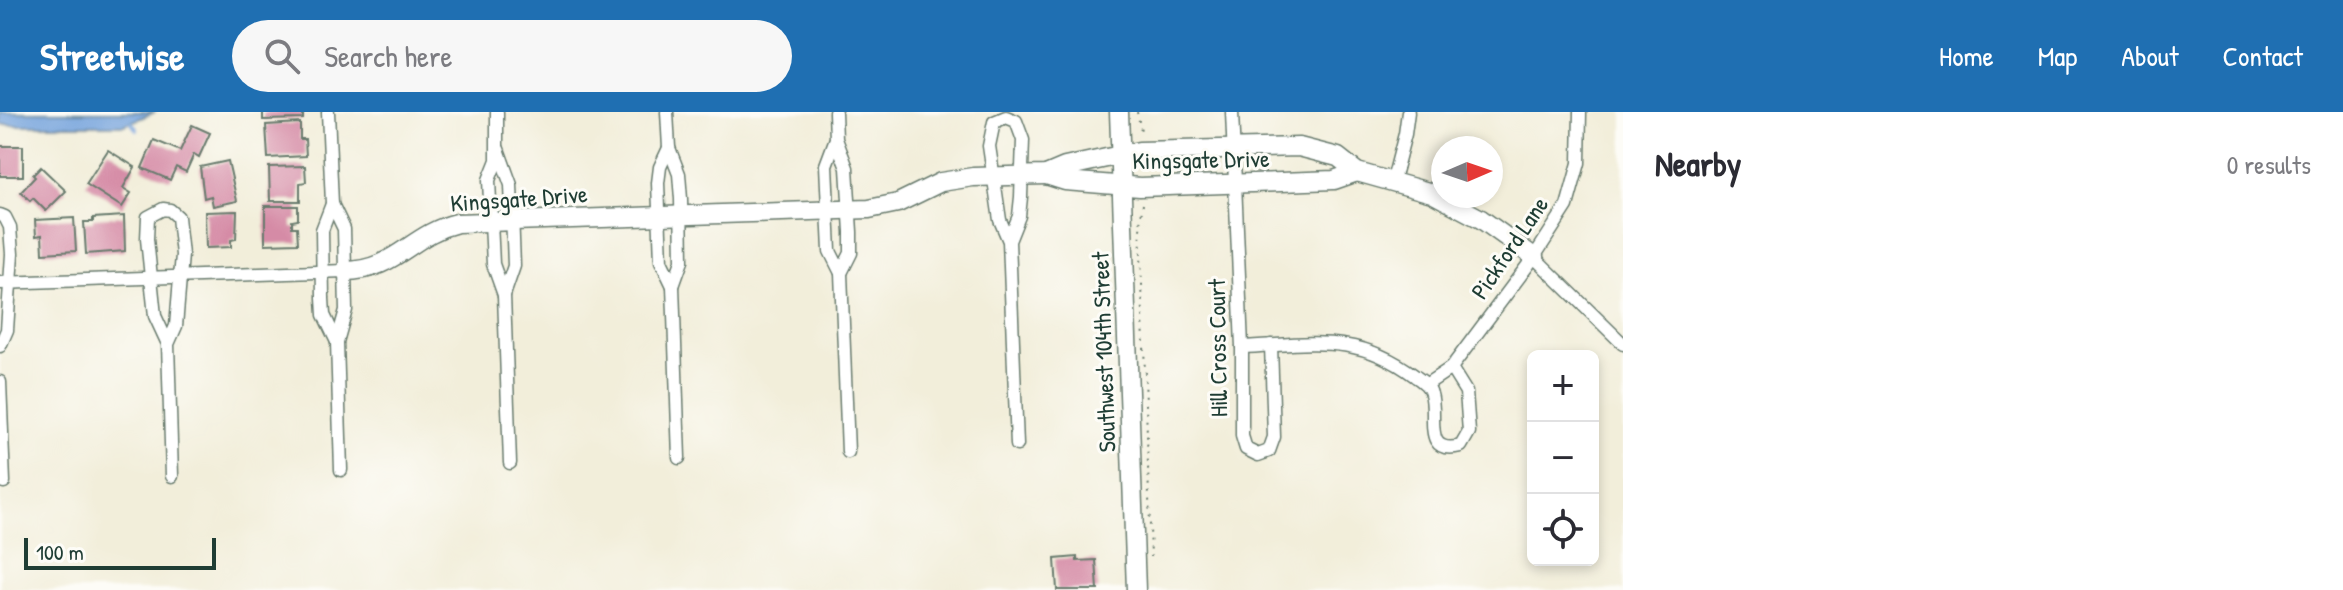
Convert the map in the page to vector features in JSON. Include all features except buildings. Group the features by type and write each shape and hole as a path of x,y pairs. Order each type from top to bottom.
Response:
{"street":[{"path":"328,112 332,204 322,230 322,272 324,315 337,342"},
{"path":"497,112 497,160 489,180 493,264 504,295 510,463"},
{"path":"667,112 669,148 679,174 681,215 682,261 673,286 679,458"},
{"path":"835,112 836,139 847,168 851,253 841,273"},
{"name":"Southwest 104th Street","path":"1119,112 1130,153 1136,590"},
{"name":"Hill Cross Court","path":"1232,112 1242,347 1240,413 1243,444 1251,453 1258,455 1269,451 1274,437 1271,345"},
{"path":"1393,180 1408,112"},
{"name":"Pickford Lane","path":"1427,384 1451,368 1534,257 1562,214 1577,175 1581,150 1580,112"},
{"path":"1009,241 1019,216 1022,132 1016,121 1006,117 994,122 989,136 1000,220 1009,241 1017,445"},
{"path":"836,139 826,165 830,251 841,273 848,452"},
{"name":"Kingsgate Drive","path":"1046,175 1065,167 1130,153 1234,148 1299,147 1318,150 1338,157 1357,172 1432,193 1512,239 1623,344"},
{"path":"669,148 658,174 659,216 661,261 673,286"},
{"path":"498,149 509,178 514,266 504,295"},
{"name":"Kingsgate Drive","path":"5,283 369,269 387,263 420,238 447,226 869,209 898,203 941,182 995,176 1046,175 1065,181 1131,186 1334,180 1357,172"},
{"path":"332,204 343,224 345,271 346,310 337,342 341,470"},
{"path":"168,344 176,326 182,255 180,224 174,213 163,209 152,213 147,226 157,322 168,344 172,476"},
{"path":"0,215 5,217 10,227 5,283 7,330 0,346"},
{"path":"1242,347 1338,344 1367,348 1427,384 1436,441 1448,448 1461,446 1469,432 1466,392 1451,368"},
{"path":"0,382 4,482"}],"path":[{"path":"1130,153 1143,134 1137,122 1137,112"},
{"path":"1131,186 1144,202 1140,223 1152,564"}],"water":[{"path":"0,112 155,112 124,125 0,125"}],"waterway":[{"path":"132,123 137,130"}]}
